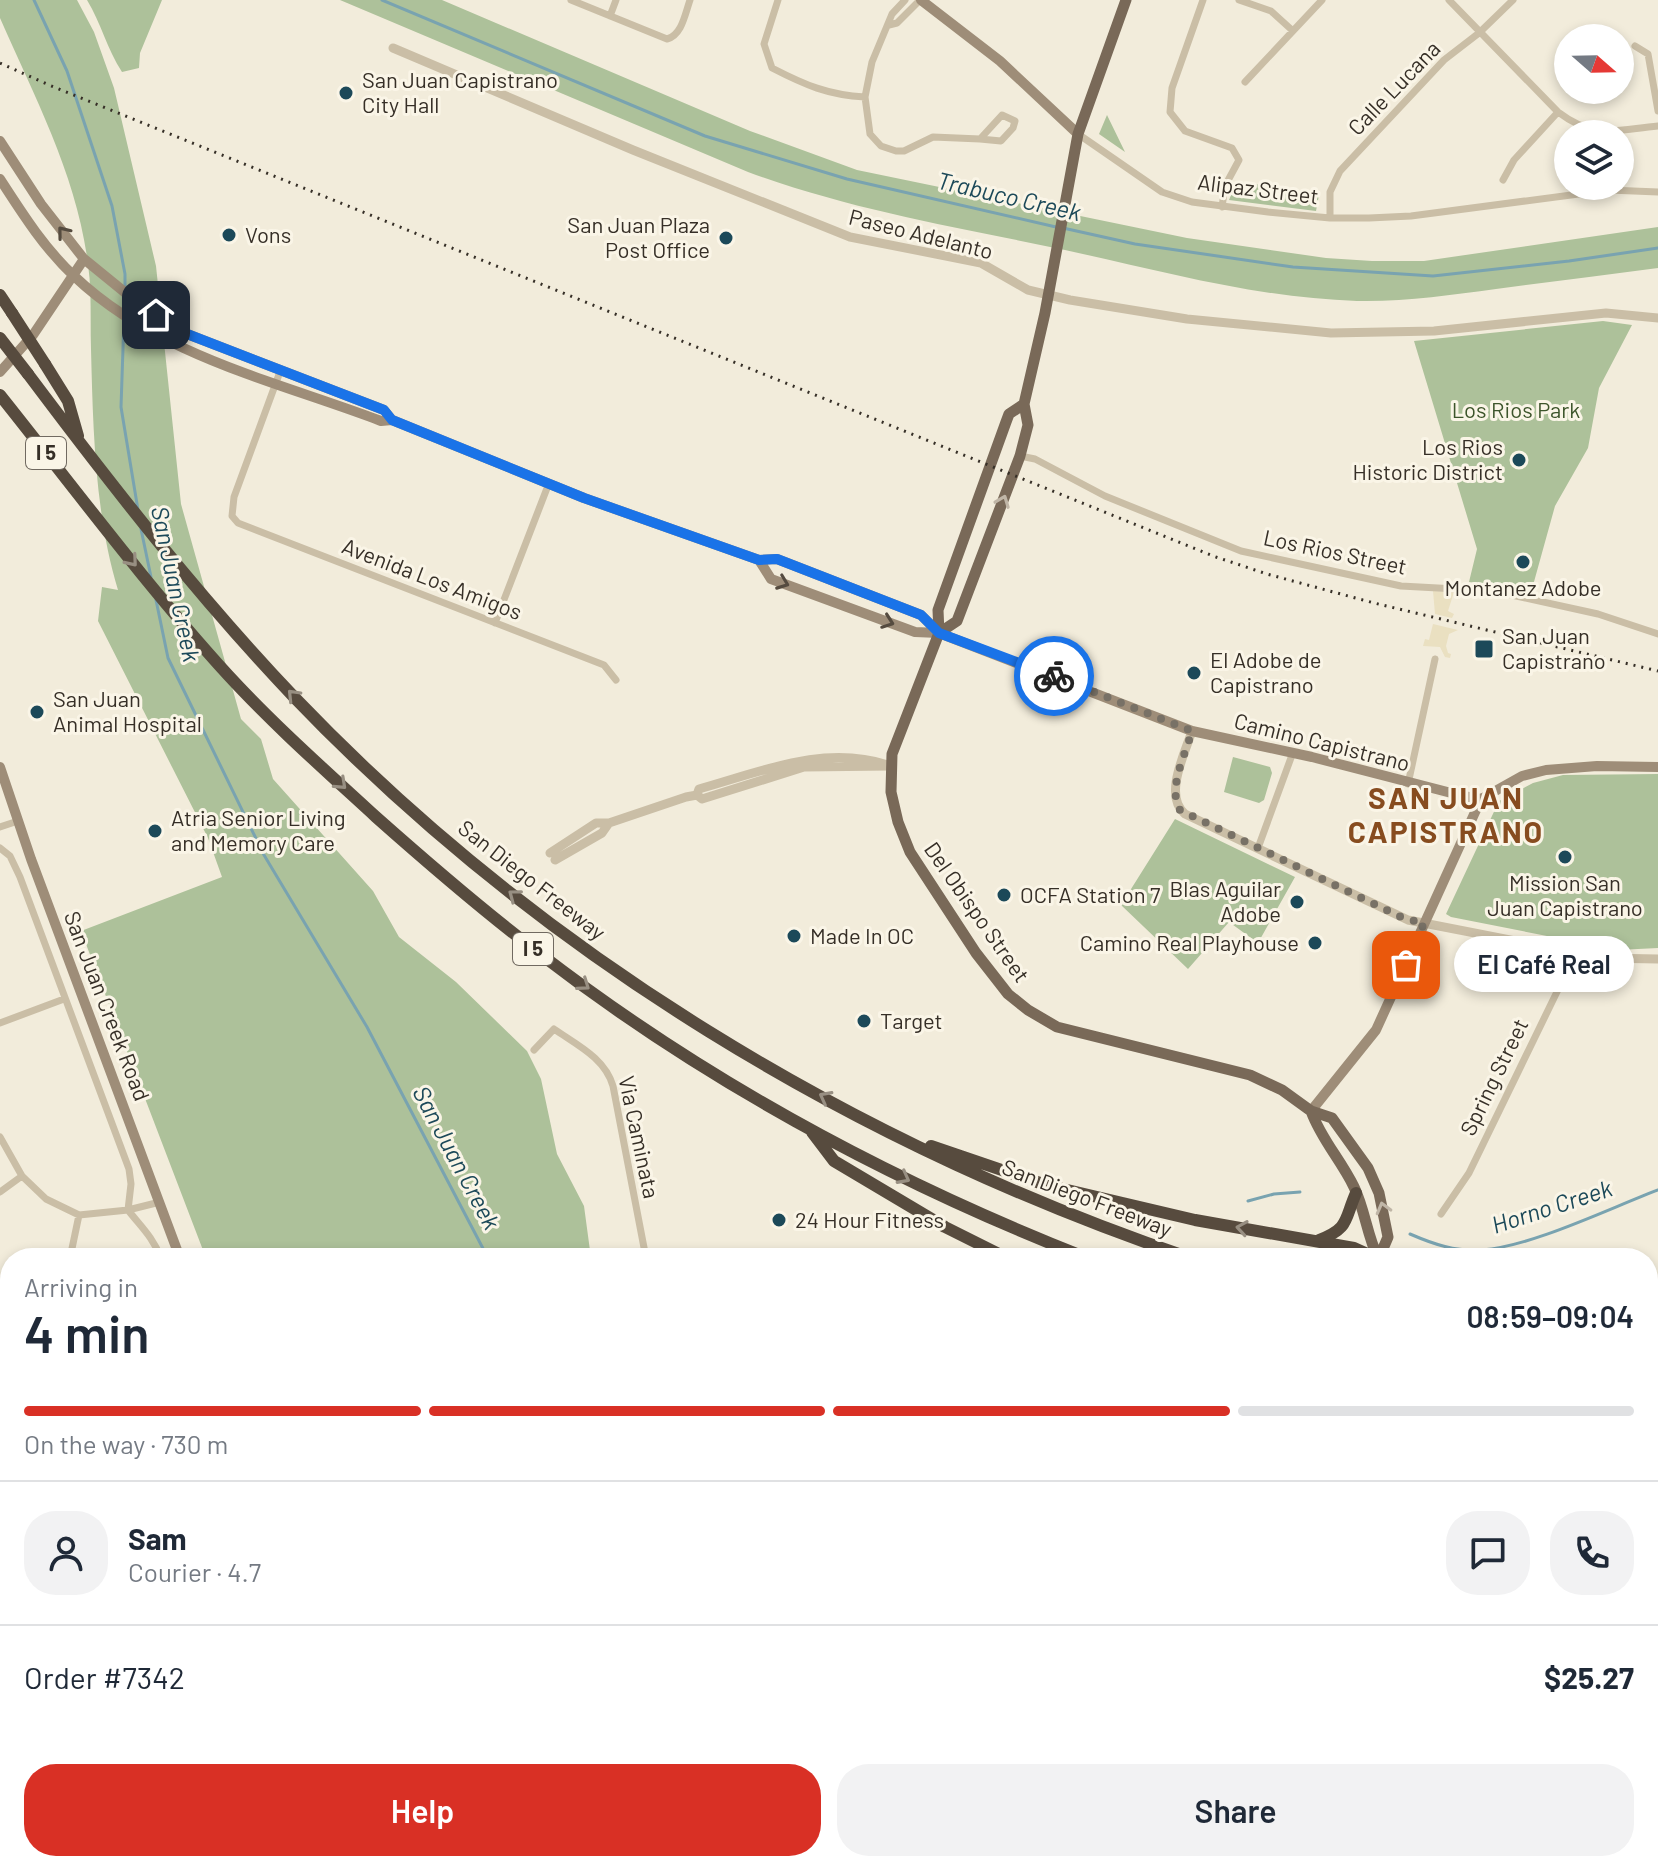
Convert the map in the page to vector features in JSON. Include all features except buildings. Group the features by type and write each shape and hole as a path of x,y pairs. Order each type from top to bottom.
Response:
{"highway":[{"path":"0,295 68,401 82,445"},
{"name":"San Diego Freeway","path":"0,338 163,549 237,634 333,735 451,845 511,893 677,1012 738,1051 989,1182 1164,1248"},
{"name":"I 5","path":"4,400 228,675 284,731 444,878 541,955 676,1049 810,1129 927,1191 1063,1248"},
{"path":"810,1129 834,1161 945,1227 987,1248"},
{"path":"894,1134 1046,1185 1195,1220 1354,1248"},
{"path":"1319,1240 1337,1232 1344,1225 1356,1193"}],"main road":[{"name":"Alipaz Street","path":"920,0 1000,61 1078,134"},
{"name":"Del Obispo Street","path":"939,633 957,621 1020,456 1028,425 1024,404 1078,134 1126,0"},
{"name":"Camino Capistrano","path":"0,141 41,204 86,261 138,303 174,328 384,410 392,420"},
{"name":"Camino Capistrano","path":"0,179 32,228 72,275 130,319 175,345 381,421 392,420 549,483 759,560 777,559 921,615 939,633"},
{"path":"0,372 33,335 72,275 86,261"},
{"name":"Del Obispo Street","path":"1024,404 1009,414 1006,422 938,610 939,633 898,737 890,766 893,806 910,852 995,979 1016,1001 1042,1020 1072,1032 1250,1075 1282,1090 1311,1111 1332,1118 1373,1178 1383,1206 1388,1237 1383,1248"},
{"name":"Camino Capistrano","path":"759,560 771,579 912,631 939,633 1192,731 1481,799"},
{"path":"1373,1248 1356,1193 1339,1160 1318,1132 1311,1111 1376,1030 1481,799 1522,776 1546,770 1597,766 1658,767"},
{"name":"San Juan Creek Road","path":"0,767 176,1248"}],"street":[{"path":"571,0 663,38 674,37 690,0"},
{"path":"610,16 616,0"},
{"path":"778,0 764,44 772,68 836,96 865,97"},
{"path":"905,0 892,14 872,62 865,97 870,134 874,141 887,149 904,151 926,139 941,136 1001,141 1016,123 1007,115 1002,115 980,139"},
{"path":"889,25 897,23 920,0"},
{"path":"1203,0 1172,88 1170,112 1185,131 1232,148 1239,160 1225,186 1222,207"},
{"path":"1239,0 1271,11 1293,31"},
{"path":"1245,82 1322,0"},
{"path":"1449,0 1558,112 1575,124 1598,132 1658,126"},
{"name":"Calle Lucana","path":"1330,218 1330,192 1340,171 1444,60 1479,33 1513,0"},
{"path":"1635,46 1648,54 1658,111"},
{"name":"Paseo Adelanto","path":"393,48 621,145 850,237 981,263 1028,290 1120,310 1331,333 1434,331 1606,313 1658,318"},
{"path":"1503,180 1514,160 1558,112"},
{"name":"Alipaz Street","path":"1078,134 1162,192 1192,202 1222,207 1330,218 1411,216 1609,190 1658,192"},
{"path":"276,384 281,369"},
{"name":"Avenida Los Amigos","path":"276,384 234,497 232,516 238,523 604,665 616,680"},
{"name":"Los Rios Street","path":"1020,456 1035,459 1105,496 1241,551 1401,586 1493,591 1598,614 1658,634"},
{"path":"495,623 549,483"},
{"path":"1408,784 1435,659"},
{"path":"1192,731 1175,791 1176,804 1185,814 1405,919 1572,952 1624,960 1658,959"},
{"path":"1258,848 1292,755"},
{"path":"552,857 602,833 609,823 697,795 699,789 801,759 872,760 890,766"},
{"path":"0,827 18,821"},
{"path":"0,848 14,864 129,1169 128,1210 150,1232 157,1248"},
{"name":"Spring Street","path":"1441,1214 1469,1173 1570,965 1572,952"},
{"path":"0,1023 64,999"},
{"name":"Via Caminata","path":"534,1050 554,1029 597,1059 607,1070 613,1086 644,1248"},
{"path":"0,1137 22,1176 46,1199 79,1215 128,1210 160,1202"},
{"path":"0,1192 22,1176"},
{"path":"72,1248 79,1215"}],"green space":[{"path":"0,0 77,0 94,32 114,88 156,266 181,504 241,719 261,739 273,779 373,891 399,937 456,982 527,1051 541,1079 557,1154 584,1206 590,1248 202,1248 81,931 222,877 208,838 98,621 102,587 118,590 104,532 97,471 88,264 75,200 65,169 0,18"},
{"path":"87,0 162,0 140,53 139,68 122,72"},
{"path":"340,0 442,0 750,131 857,170 1187,238 1326,258 1424,261 1658,227 1658,268 1444,296 1375,301 1283,295 1210,282 906,217 788,186 748,172"},
{"path":"1107,115 1125,152 1099,134"},
{"path":"1237,181 1319,195 1316,211 1229,200"},
{"name":"Los Rios Park","path":"1603,321 1632,325 1599,388 1588,448 1555,506 1532,589 1469,582 1477,549 1414,341"},
{"path":"1233,757 1270,767 1272,773 1264,800 1259,803 1224,792"},
{"name":"Mission San Juan Capistrano","path":"1658,774 1658,948 1618,950 1446,914 1499,801 1533,783 1563,775"},
{"path":"1175,819 1295,877 1258,943 1229,922 1188,969 1121,905"}],"shaded area":[{"path":"1433,591 1454,592 1448,611 1454,614 1452,618 1435,614"},
{"path":"1433,624 1458,630 1449,634 1446,646 1450,658 1445,657 1440,647 1423,646 1425,639 1429,640"}],"waterway":[{"name":"San Juan Creek","path":"34,0 67,71 112,206 125,287"},
{"name":"Trabuco Creek","path":"382,0 705,136 847,179 1056,227"},
{"name":"Trabuco Creek","path":"1063,228 1135,244 1293,267 1433,276 1658,248"},
{"name":"San Juan Creek","path":"124,295 124,311"},
{"name":"San Juan Creek","path":"124,319 121,407 138,510"},
{"name":"San Juan Creek","path":"141,529 151,577"},
{"name":"San Juan Creek","path":"156,600 168,658 264,855 367,1027 483,1248"},
{"name":"Horno Creek","path":"1495,1248 1570,1226 1658,1190"},
{"name":"Horno Creek","path":"1248,1201 1274,1194 1300,1192"},
{"name":"Horno Creek","path":"1410,1234 1454,1248"}],"railway":[{"path":"0,63 1213,556 1374,603 1658,671"}],"way so far":[{"path":"1054,676 1192,731 1175,791 1180,810 1405,919 1424,923 1406,965"}],"place":[{"name":"San Juan Capistrano City Hall","path":"346,93"},
{"name":"Vons","path":"229,235"},
{"name":"San Juan Plaza Post Office","path":"726,238"},
{"name":"Los Rios Historic District","path":"1519,460"},
{"name":"Montanez Adobe","path":"1523,562"},
{"name":"San Juan Capistrano","path":"1484,649"},
{"name":"El Adobe de Capistrano","path":"1194,673"},
{"name":"San Juan Animal Hospital","path":"37,712"},
{"name":"Atria Senior Living and Memory Care","path":"155,831"},
{"name":"Mission San Juan Capistrano","path":"1565,857"},
{"name":"OCFA Station 7","path":"1004,895"},
{"name":"Blas Aguilar Adobe","path":"1297,902"},
{"name":"Made In OC","path":"794,936"},
{"name":"Camino Real Playhouse","path":"1315,943"},
{"name":"El Café Real","path":"1406,965"},
{"name":"Target","path":"864,1021"},
{"name":"24 Hour Fitness","path":"779,1220"}],"district":[{"name":"SAN JUAN CAPISTRANO","path":"1446,816"}],"route":[{"path":"156,315 182,332 384,410 392,420 584,498 759,560 777,559 921,615 939,633 1054,676"}]}
